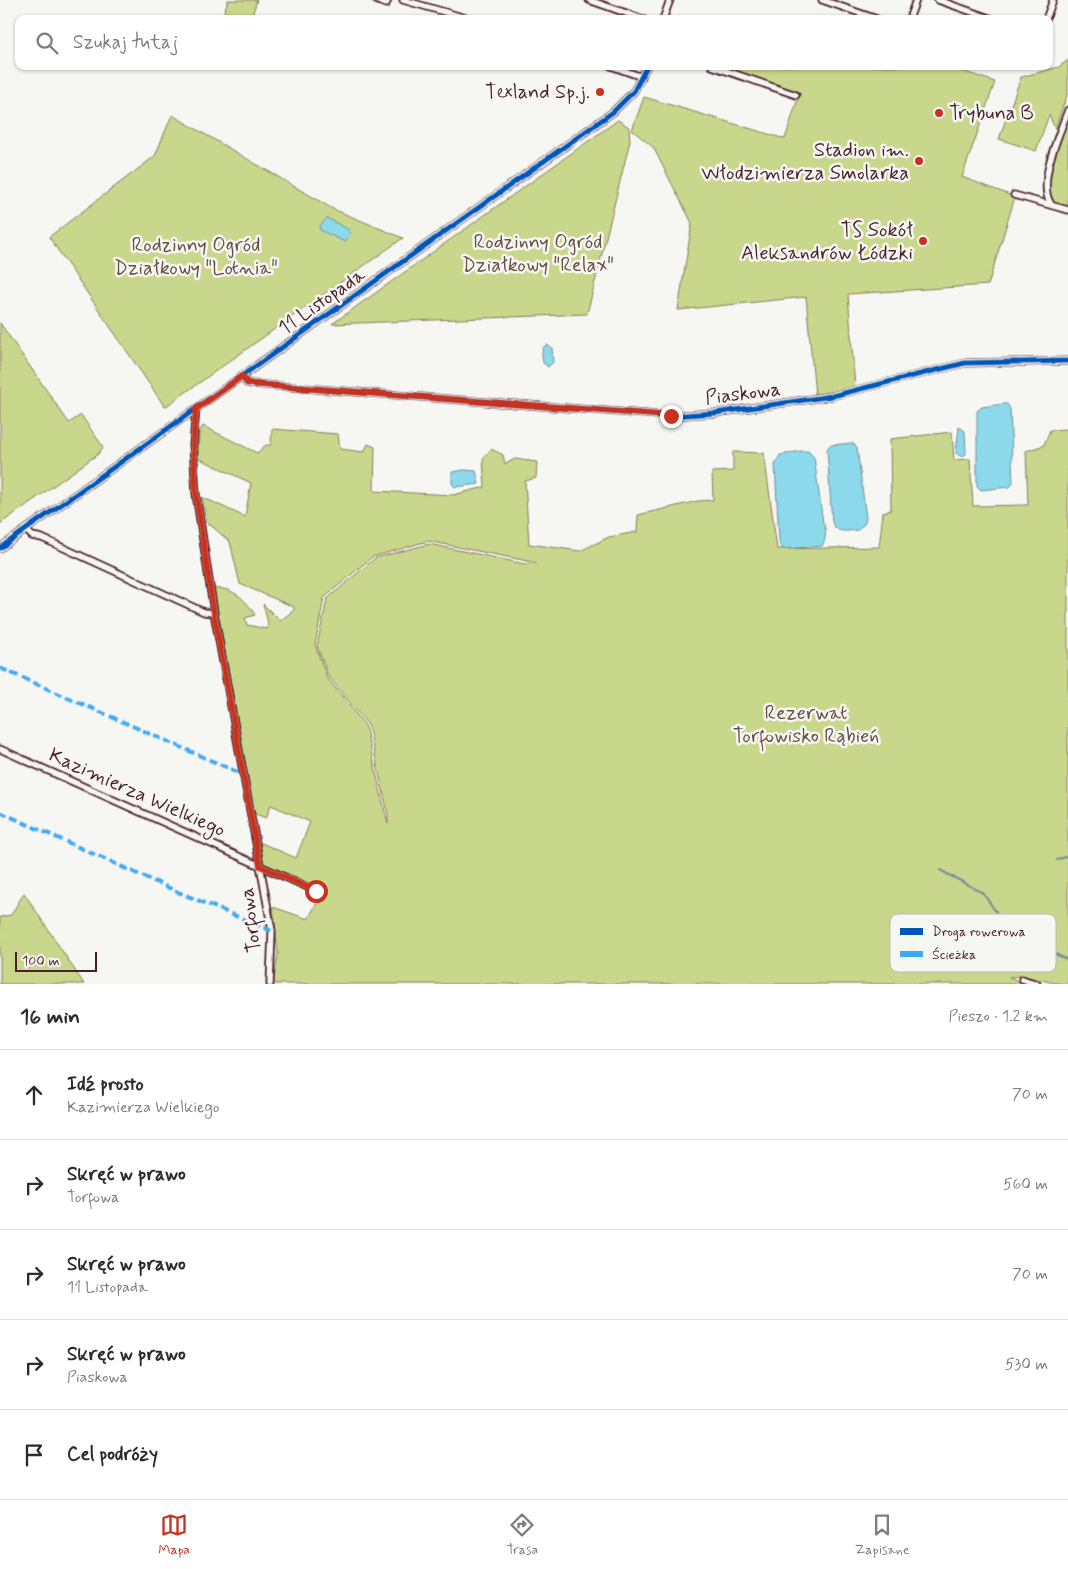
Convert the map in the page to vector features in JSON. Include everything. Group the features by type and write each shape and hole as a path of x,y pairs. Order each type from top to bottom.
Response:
{"street":[{"path":"376,0 387,2"},
{"path":"403,0 455,15"},
{"path":"589,0 632,15"},
{"path":"664,15 670,0"},
{"path":"822,0 865,15"},
{"path":"911,15 916,0"},
{"path":"938,0 981,15"},
{"path":"1047,15 1053,0"},
{"path":"622,70 642,77"},
{"name":"11 Listopada","path":"0,548 612,112 634,91 645,70"},
{"path":"724,70 796,94"},
{"path":"1051,204 1046,198 1045,182 1068,110"},
{"path":"1014,195 1068,210"},
{"name":"Piaskowa","path":"242,376 247,383 252,384 671,416 715,413 825,397 965,363 1068,361"},
{"name":"Torfowa","path":"196,409 193,445 195,479 214,614 272,931 270,984"},
{"path":"26,530 32,536 42,538 204,612 214,614"},
{"name":"Kazimierza Wielkiego","path":"0,749 316,891"},
{"path":"1022,979 1037,984"}],"green space":[{"path":"228,0 257,0 252,15 223,15"},
{"path":"1068,60 1068,92 1055,129 1049,115 1036,151 999,139 1021,77 1059,67"},
{"path":"733,70 959,70 995,82 962,177 1015,197 988,285 848,294 855,388 815,395 806,297 678,310 692,223 653,147 632,130 644,97 785,139 800,92"},
{"name":"Rodzinny Ogród Działkowy \"Lotnia\"","path":"172,115 333,209 403,238 165,407 49,237 155,156"},
{"name":"Rodzinny Ogród Działkowy \"Relax\"","path":"618,120 629,127 630,141 587,314 332,324"},
{"path":"1064,124 1068,124 1068,207 1051,204 1045,182"},
{"path":"0,323 69,423 81,415 103,447 98,454 0,524"},
{"name":"Rezerwat Torfowisko Rąbień","path":"203,426 257,453 266,445 271,445 272,429 338,434 340,449 364,452 368,444 375,447 374,491 453,495 485,487 483,459 491,449 503,455 505,464 515,459 537,462 536,478 525,481 529,544 580,551 609,537 637,532 638,515 698,501 713,500 712,472 733,471 733,452 764,453 777,549 879,547 883,512 891,510 890,439 952,432 954,460 970,459 973,506 1028,505 1026,451 1044,445 1050,430 1068,429 1068,984 1016,976 1009,977 1019,981 1016,984 273,984 278,954 273,907 308,919 323,892 264,865 259,842 296,858 310,822 271,805 266,818 253,813 214,589 232,592 248,604 255,615 245,618 247,625 267,629 268,623 263,604 280,621 294,610 294,607 240,584 230,542 206,521 202,497 245,517 251,483 198,458 199,432","holes":["428,541 537,563 525,564 429,544 375,558 327,599 317,646 328,676 368,725 388,814 388,824 365,725 327,678 315,645 324,598 372,557"]},
{"path":"24,893 84,984 0,984 0,917 11,915"}],"water":[{"path":"327,218 349,230 350,234 345,242 320,230 319,227"},
{"path":"547,345 552,348 553,362 548,367 543,363 542,355 543,348"},
{"path":"1007,404 1010,409 1013,483 1010,487 981,490 977,486 977,411 982,407"},
{"path":"959,427 965,431 966,454 962,457 956,453"},
{"path":"853,443 857,448 866,518 865,523 858,530 842,531 836,528 832,522 827,449 830,445"},
{"path":"808,451 814,457 825,538 822,546 784,549 780,546 779,540 775,465 780,455"},
{"path":"476,471 479,484 455,487 452,484 452,472"}],"waterway":[{"path":"414,0 421,2"},
{"path":"1057,860 1068,856"},
{"path":"940,870 983,893 997,914"},
{"path":"1056,954 1068,960"}],"marked path":[{"path":"0,668 242,774"},
{"path":"0,812 178,892 272,931"}],"cycle path":[{"path":"0,548 613,112 634,91 645,70"},
{"path":"242,377 247,383 252,384 671,416 715,413 832,396 965,363 1068,361"}],"place":[{"name":"Texland Sp.j.","path":"600,92"},
{"name":"Trybuna B","path":"939,113"},
{"name":"Stadion im. Włodzimierza Smolarka","path":"919,161"},
{"name":"TS Sokół Aleksandrów Łódzki","path":"923,241"}],"route":[{"path":"316,891 260,866 214,614 196,494 193,458 196,409 242,376 247,383 252,384 650,416 671,416"}]}
